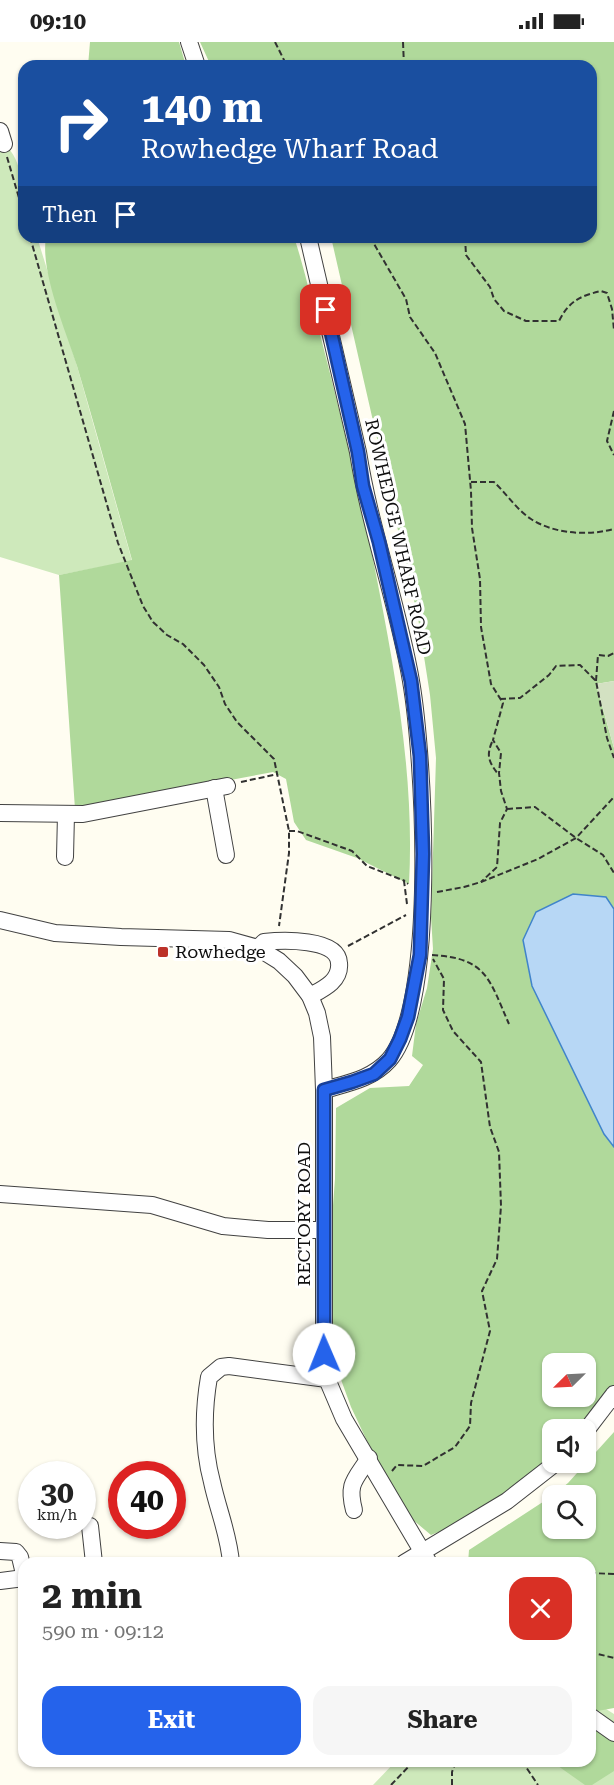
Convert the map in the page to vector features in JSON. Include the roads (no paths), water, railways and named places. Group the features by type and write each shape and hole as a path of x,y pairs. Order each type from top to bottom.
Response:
{"street":[{"path":"189,42 195,60"},
{"name":"ROWHEDGE WHARF ROAD","path":"309,243 356,441 363,486 379,542 411,681 422,785 422,889 426,956 408,1017 390,1059 374,1074 324,1090"},
{"path":"0,813 82,814 220,787 226,855"},
{"path":"65,856 66,814"},
{"name":"RECTORY ROAD","path":"0,920 55,933 229,940 258,948 279,961 295,976 310,996 317,1013 322,1037 324,1354 327,1379 344,1419 425,1557"},
{"path":"258,948 264,942 310,943 328,948 335,953 339,960 339,969 335,979 310,996"},
{"path":"0,1194 152,1205 223,1226 268,1230 323,1230"},
{"path":"231,1557 230,1543 211,1480 204,1431 208,1377 220,1367 229,1365 327,1379"},
{"path":"595,1419 614,1394"},
{"path":"354,1510 349,1493 352,1482 369,1458"},
{"path":"427,1557 543,1473"},
{"path":"91,1539 93,1557"},
{"path":"0,1551 16,1552 20,1557"},
{"path":"0,1581 18,1577"},
{"path":"596,1720 614,1733"}],"water":[{"path":"573,894 606,897 614,909 614,1147 604,1134 532,986 523,940 536,912"}],"place":[{"name":"Rowhedge","path":"163,952"}]}
